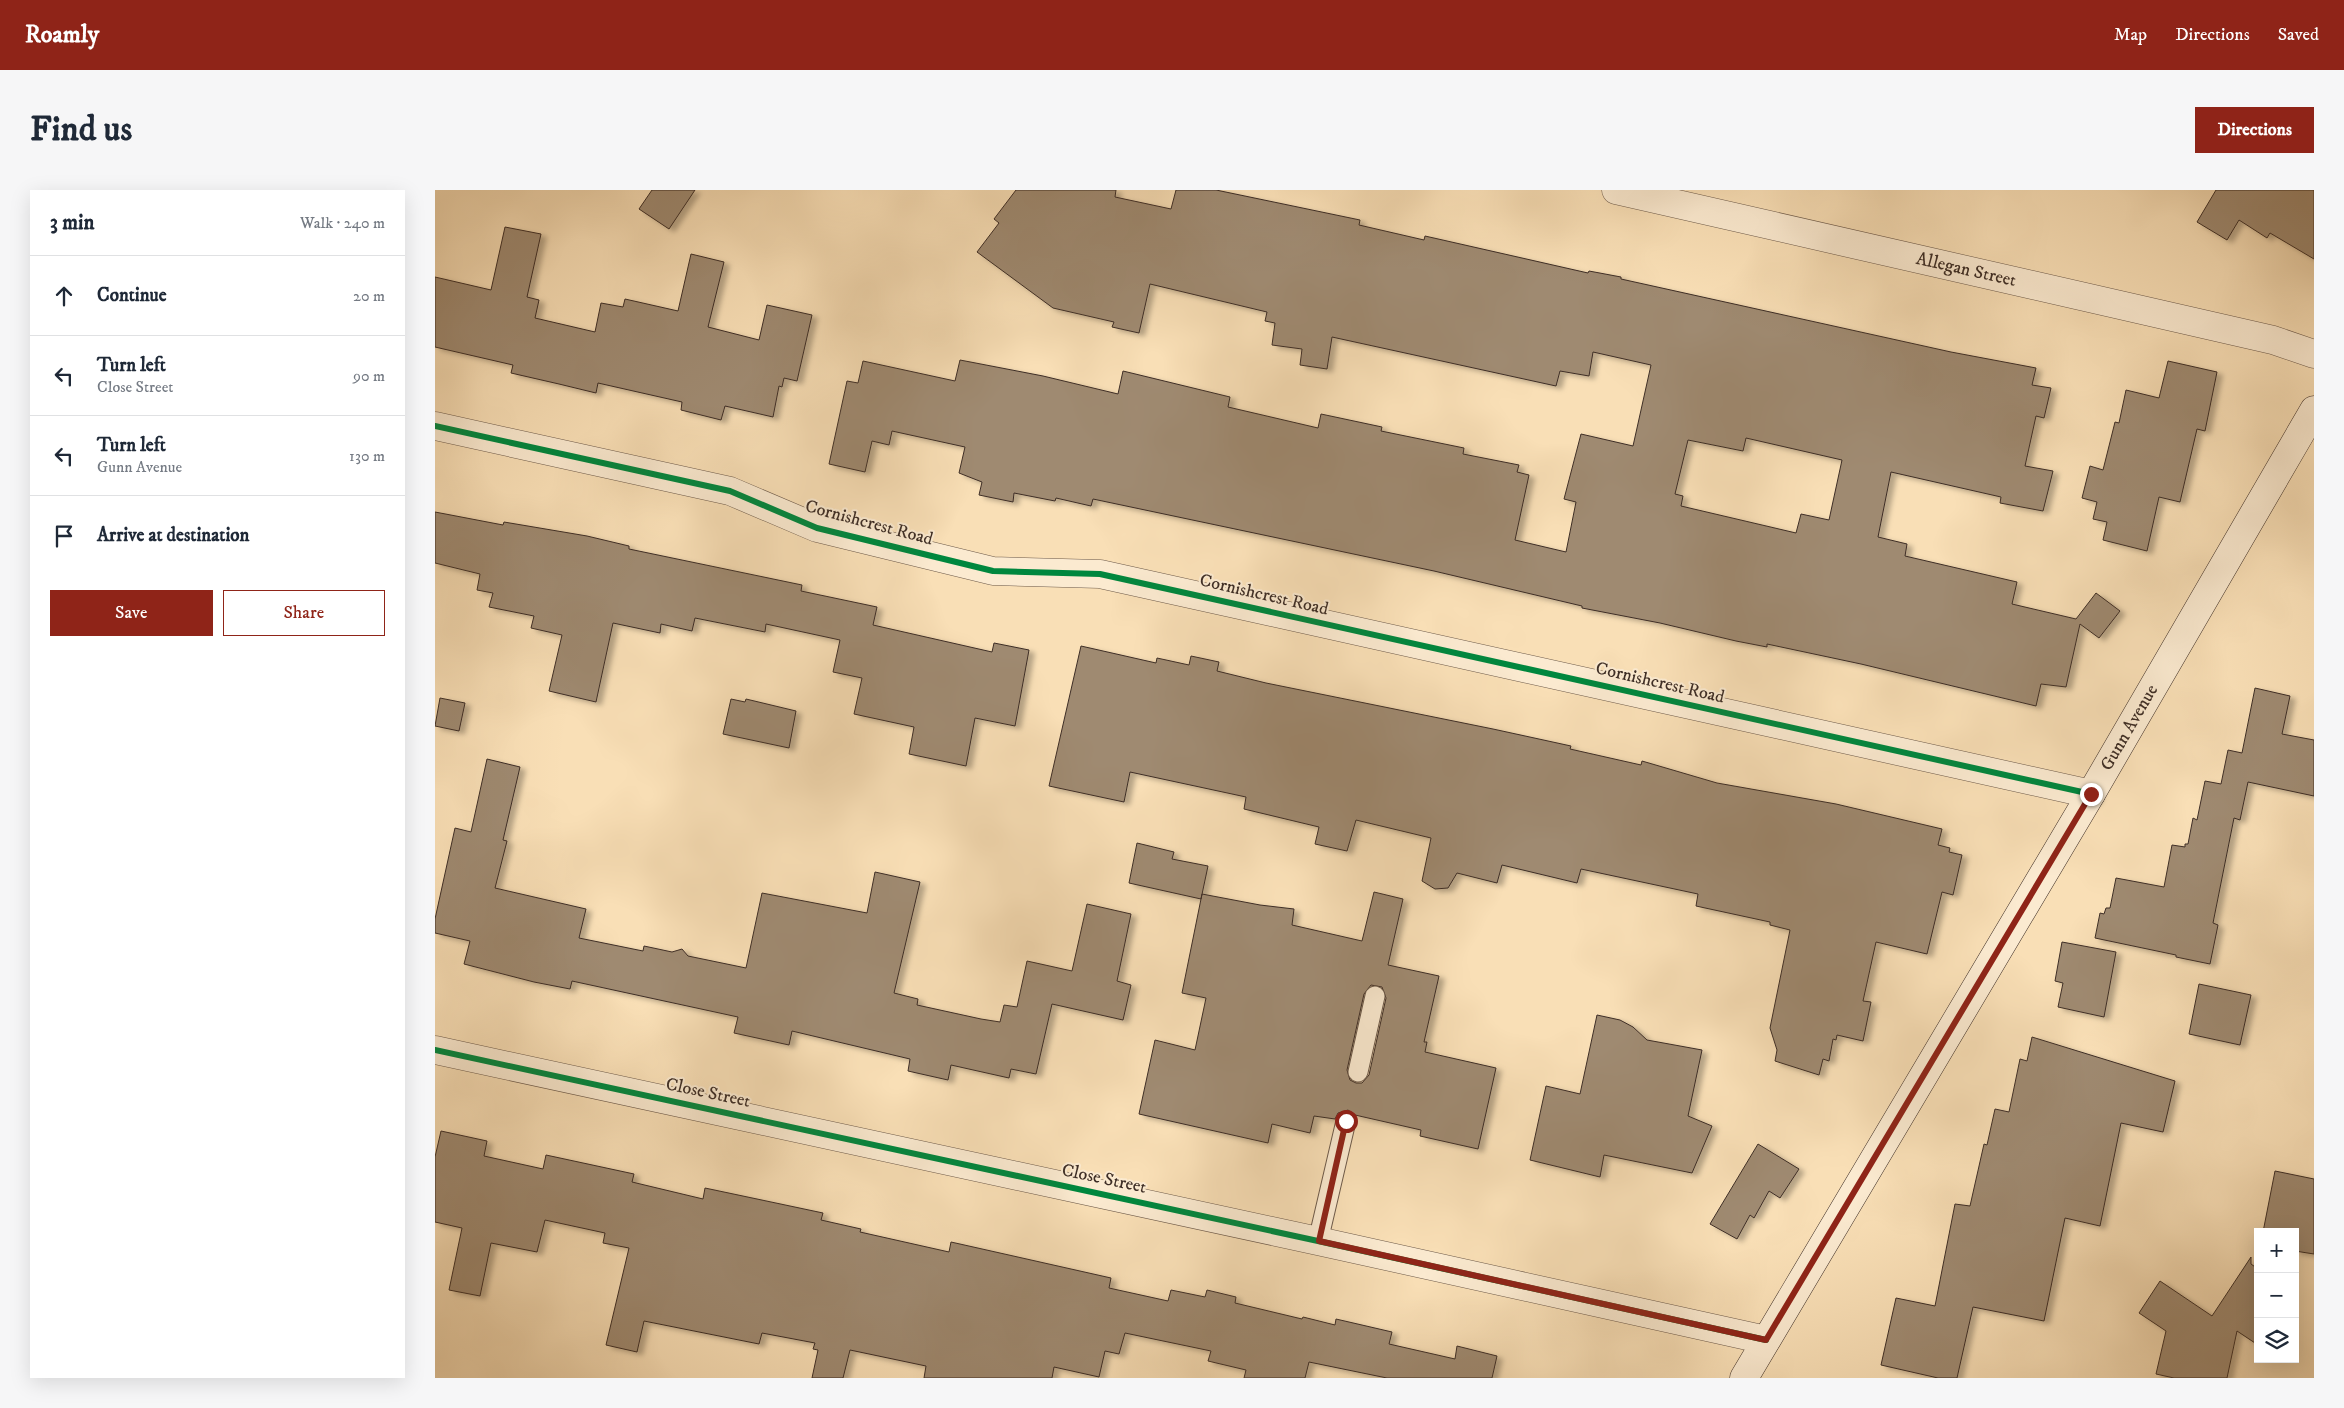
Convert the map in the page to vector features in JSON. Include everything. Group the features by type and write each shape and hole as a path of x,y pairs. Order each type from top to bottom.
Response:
{"street":[{"name":"Allegan Street","path":"1616,190 2273,340 2314,354"},
{"name":"Gunn Avenue","path":"1744,1378 2091,794 2314,410"},
{"name":"Cornishcrest Road","path":"435,426 730,491 817,528 993,571 1100,574 2091,794"},
{"name":"Close Street","path":"435,1050 1319,1241 1766,1340"}],"lane":[{"path":"1358,1072 1375,996"},
{"path":"1319,1241 1346,1121"}],"building":[{"path":"652,190 695,190 669,229 639,209"},
{"path":"1016,190 1116,190 1115,197 1171,209 1176,190 1216,190 1360,220 1359,225 1424,240 1425,236 1588,273 1589,271 1621,277 1621,279 1951,352 2036,368 2032,385 2051,388 2044,418 2036,416 2025,466 2053,471 2043,511 2000,503 2001,497 1891,472 1878,537 1907,544 1905,556 2017,582 2012,604 2076,619 2096,593 2120,611 2099,638 2080,624 2066,687 2041,684 2036,706 1861,664 1767,644 1767,647 1736,641 1660,623 1582,608 1582,606 1434,571 1093,499 1091,506 1056,498 1055,501 1014,493 1013,502 979,495 982,482 959,473 965,447 892,431 889,445 872,441 865,472 829,464 847,381 858,383 863,361 955,381 960,360 1043,376 1118,394 1123,371 1230,397 1228,407 1318,428 1321,414 1382,427 1381,431 1464,448 1463,454 1519,465 1517,472 1529,475 1515,540 1566,552 1576,502 1564,499 1581,434 1633,446 1651,365 1593,352 1589,376 1560,371 1556,386 1332,337 1327,369 1300,365 1302,349 1272,345 1275,323 1265,321 1267,312 1150,284 1139,333 1112,327 1114,322 1053,308 977,252 999,223 994,219","holes":["1746,438 1842,460 1829,520 1801,514 1796,533 1681,506 1683,496 1675,494 1688,440 1743,451"]},
{"path":"2216,190 2314,190 2314,259 2270,233 2267,238 2239,220 2227,240 2197,222"},
{"path":"505,227 541,234 527,297 539,300 535,318 595,332 601,303 623,307 625,299 678,311 691,254 724,262 708,327 759,340 767,305 812,315 797,381 784,378 782,387 779,386 773,417 725,406 721,420 681,410 682,402 598,383 596,393 511,373 513,365 435,347 435,277 491,290"},
{"path":"2168,361 2217,372 2205,431 2197,429 2180,502 2159,497 2147,551 2103,540 2107,522 2093,519 2097,502 2082,498 2090,466 2103,470 2115,422 2119,423 2126,390 2159,398"},
{"path":"435,512 503,525 504,522 587,536 629,546 629,549 802,585 801,591 877,607 873,625 992,652 994,643 1029,650 1015,726 975,718 966,766 909,754 914,727 854,714 862,678 833,672 840,640 766,624 765,632 695,618 692,631 661,624 660,633 613,623 596,702 549,691 562,635 531,628 534,616 489,607 493,593 477,590 480,574 435,563"},
{"path":"1081,646 1156,663 1157,658 1189,665 1191,656 1219,662 1217,671 1266,683 1571,746 1570,749 1641,765 1642,761 1717,783 1836,804 1942,829 1938,845 1950,848 1949,852 1962,855 1953,895 1942,892 1927,954 1876,942 1863,1001 1871,1002 1863,1041 1837,1035 1836,1040 1833,1039 1829,1061 1823,1059 1819,1075 1775,1061 1777,1050 1770,1028 1790,930 1770,925 1770,922 1696,906 1698,894 1581,869 1577,883 1502,865 1497,883 1457,873 1448,888 1435,889 1422,881 1431,838 1356,820 1347,851 1315,844 1319,827 1244,809 1246,797 1130,772 1124,802 1049,786"},
{"path":"2255,688 2290,696 2282,734 2314,740 2314,796 2248,782 2240,820 2234,818 2213,923 2218,925 2210,964 2095,938 2100,913 2104,914 2106,908 2110,908 2116,878 2164,887 2172,845 2185,847 2185,844 2188,844 2193,818 2197,820 2205,781 2221,784 2228,750 2242,753"},
{"path":"440,698 465,703 459,731 435,726"},
{"path":"731,699 745,702 746,699 796,711 789,748 723,734"},
{"path":"487,759 520,767 503,840 507,841 495,888 586,909 579,938 643,951 644,946 672,952 682,949 688,956 746,968 762,893 867,913 875,872 920,882 894,993 918,999 917,1005 981,1019 1000,1022 1004,1005 1017,1007 1027,961 1072,971 1087,904 1131,914 1117,981 1131,985 1123,1020 1052,1004 1036,1074 1011,1069 1009,1078 951,1065 948,1080 908,1071 910,1059 792,1031 789,1045 734,1033 738,1017 572,981 570,989 464,964 470,941 435,933 435,919 455,828 471,832"},
{"path":"1137,843 1174,852 1172,859 1208,866 1201,899 1129,883"},
{"path":"1374,892 1403,899 1388,965 1439,976 1424,1042 1427,1042 1425,1052 1496,1068 1478,1149 1420,1136 1421,1130 1355,1115 1348,1110 1338,1113 1335,1119 1314,1116 1310,1133 1272,1124 1268,1143 1139,1114 1155,1040 1195,1050 1206,998 1182,993 1202,894 1260,905 1294,909 1292,925 1362,941","holes":["1371,985 1382,987 1386,998 1369,1075 1362,1083 1356,1083 1350,1080 1347,1070 1364,994"]},
{"path":"2062,942 2116,952 2104,1017 2058,1007 2063,983 2055,981"},
{"path":"2199,984 2251,995 2240,1045 2189,1034"},
{"path":"1597,1015 1620,1020 1633,1027 1647,1040 1702,1050 1688,1116 1712,1126 1692,1173 1604,1155 1600,1177 1530,1160 1546,1086 1580,1094"},
{"path":"2032,1037 2175,1081 2163,1132 2121,1123 2100,1226 2065,1218 2044,1321 1973,1307 1957,1378 1938,1378 1881,1365 1896,1298 1935,1306 1955,1204 1970,1206 1984,1144 1987,1145 1995,1109 2009,1112 2020,1059 2027,1061"},
{"path":"441,1131 487,1141 484,1156 543,1169 546,1155 634,1174 632,1182 703,1199 705,1188 823,1213 821,1220 861,1229 860,1232 949,1252 951,1242 1111,1278 1109,1288 1168,1301 1171,1290 1205,1297 1207,1290 1236,1297 1235,1303 1302,1319 1303,1317 1335,1325 1336,1319 1392,1332 1389,1344 1455,1359 1457,1346 1497,1356 1492,1378 1387,1378 1309,1362 1305,1378 1244,1378 1246,1370 1208,1361 1211,1351 1125,1333 1119,1354 1105,1351 1099,1377 1054,1367 1052,1378 924,1378 926,1366 850,1350 843,1378 812,1378 818,1350 813,1349 815,1343 762,1333 759,1344 644,1321 637,1352 606,1345 629,1248 603,1243 605,1233 545,1220 537,1252 491,1243 480,1296 449,1290 462,1228 435,1222 435,1157"},
{"path":"1758,1144 1799,1169 1780,1198 1769,1191 1754,1218 1750,1215 1737,1239 1710,1224"},
{"path":"2275,1171 2314,1179 2314,1254 2299,1252 2299,1228 2264,1228"},
{"path":"2251,1257 2251,1264 2254,1266 2254,1342 2237,1331 2227,1378 2174,1378 2156,1374 2166,1331 2139,1313 2160,1281 2212,1316"}],"cycle path":[{"path":"435,426 730,491 817,528 993,571 1100,574 2091,794"},
{"path":"435,1050 1766,1340"}],"route":[{"path":"1346,1121 1319,1241 1766,1340 2091,794"}]}
